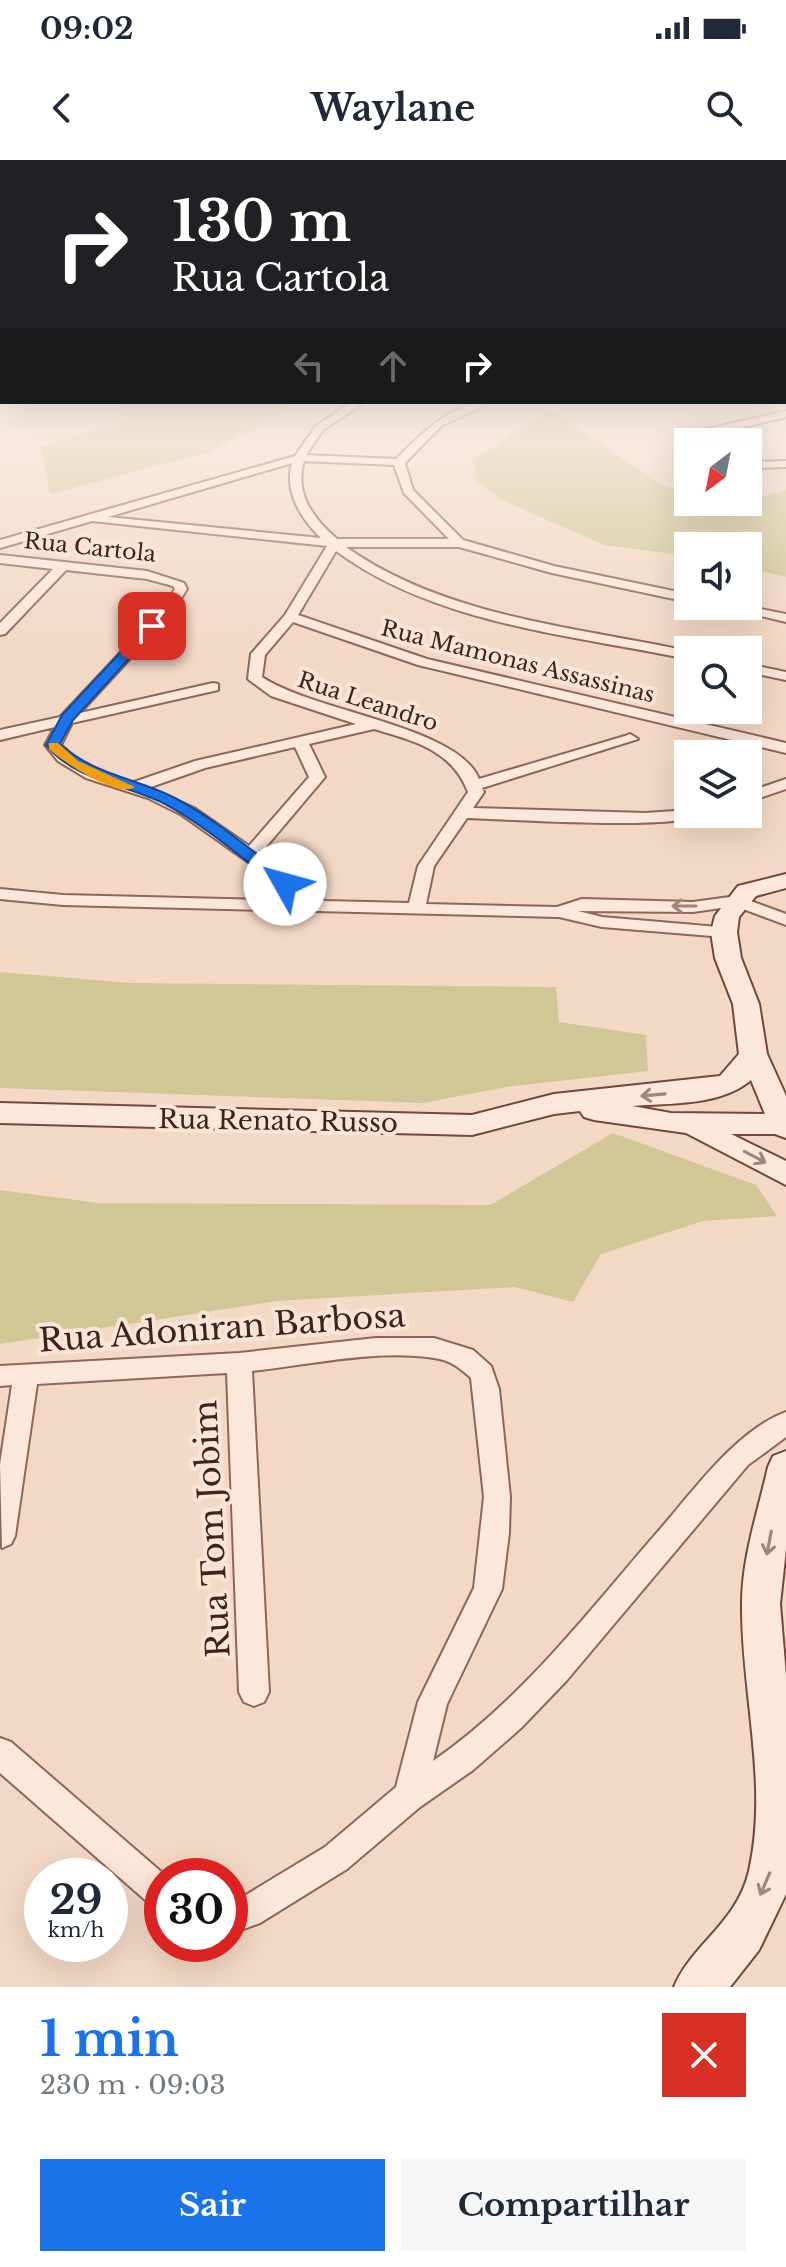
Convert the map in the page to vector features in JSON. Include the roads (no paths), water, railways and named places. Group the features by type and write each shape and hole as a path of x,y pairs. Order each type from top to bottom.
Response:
{"main road":[{"path":"786,881 747,891 727,916 724,932 728,958 746,1004 769,1059 786,1082"},
{"path":"746,1004 753,1054 785,1126"},
{"name":"Rua Renato Russo","path":"0,1113 472,1125 554,1104 705,1090 730,1083 743,1072 753,1054"},
{"name":"Rua Renato Russo","path":"554,1104 671,1123 785,1126"},
{"path":"671,1123 722,1139 786,1174"},
{"path":"697,1987 745,1934 771,1871 774,1777 761,1603 767,1547 786,1467"}],"street":[{"path":"0,544 237,475"},
{"path":"295,475 298,499 318,531 379,573 420,593 486,611 674,652"},
{"path":"403,475 408,491 459,543"},
{"path":"85,518 335,543 459,543 552,569 674,595"},
{"name":"Rua Leandro","path":"335,543 290,617 258,654 255,679 292,700 440,747 469,772 475,785"},
{"name":"Rua Cartola","path":"0,559 158,576 178,583 181,589 168,609 67,718"},
{"path":"0,631 62,567"},
{"path":"762,613 786,618"},
{"name":"Rua Mamonas Assassinas","path":"290,617 423,662 786,748"},
{"path":"762,671 786,676"},
{"path":"0,735 213,687"},
{"path":"67,718 54,741 56,750 88,772 167,800 194,815 285,884 321,904"},
{"path":"132,788 200,764 371,725"},
{"path":"416,909 426,866 435,848 465,813 476,792 475,785 630,739"},
{"path":"250,855 317,777 300,741"},
{"path":"762,792 786,784"},
{"path":"465,813 646,818 674,816"},
{"path":"0,894 63,900 559,912 602,922 724,932"},
{"path":"559,912 582,904 693,907 737,901 786,920"},
{"path":"645,906 651,925"},
{"name":"Rua Adoniran Barbosa","path":"13,1376 239,1363 376,1348 434,1348 464,1357 482,1373 487,1389 497,1497 496,1533 488,1589 433,1702 409,1796"},
{"name":"Rua Tom Jobim","path":"239,1363 254,1692"},
{"path":"2,1536 13,1376"},
{"path":"248,1912 336,1858 409,1796 462,1759 511,1718 557,1670 739,1457 786,1423"},
{"path":"0,1753 144,1878"}]}
